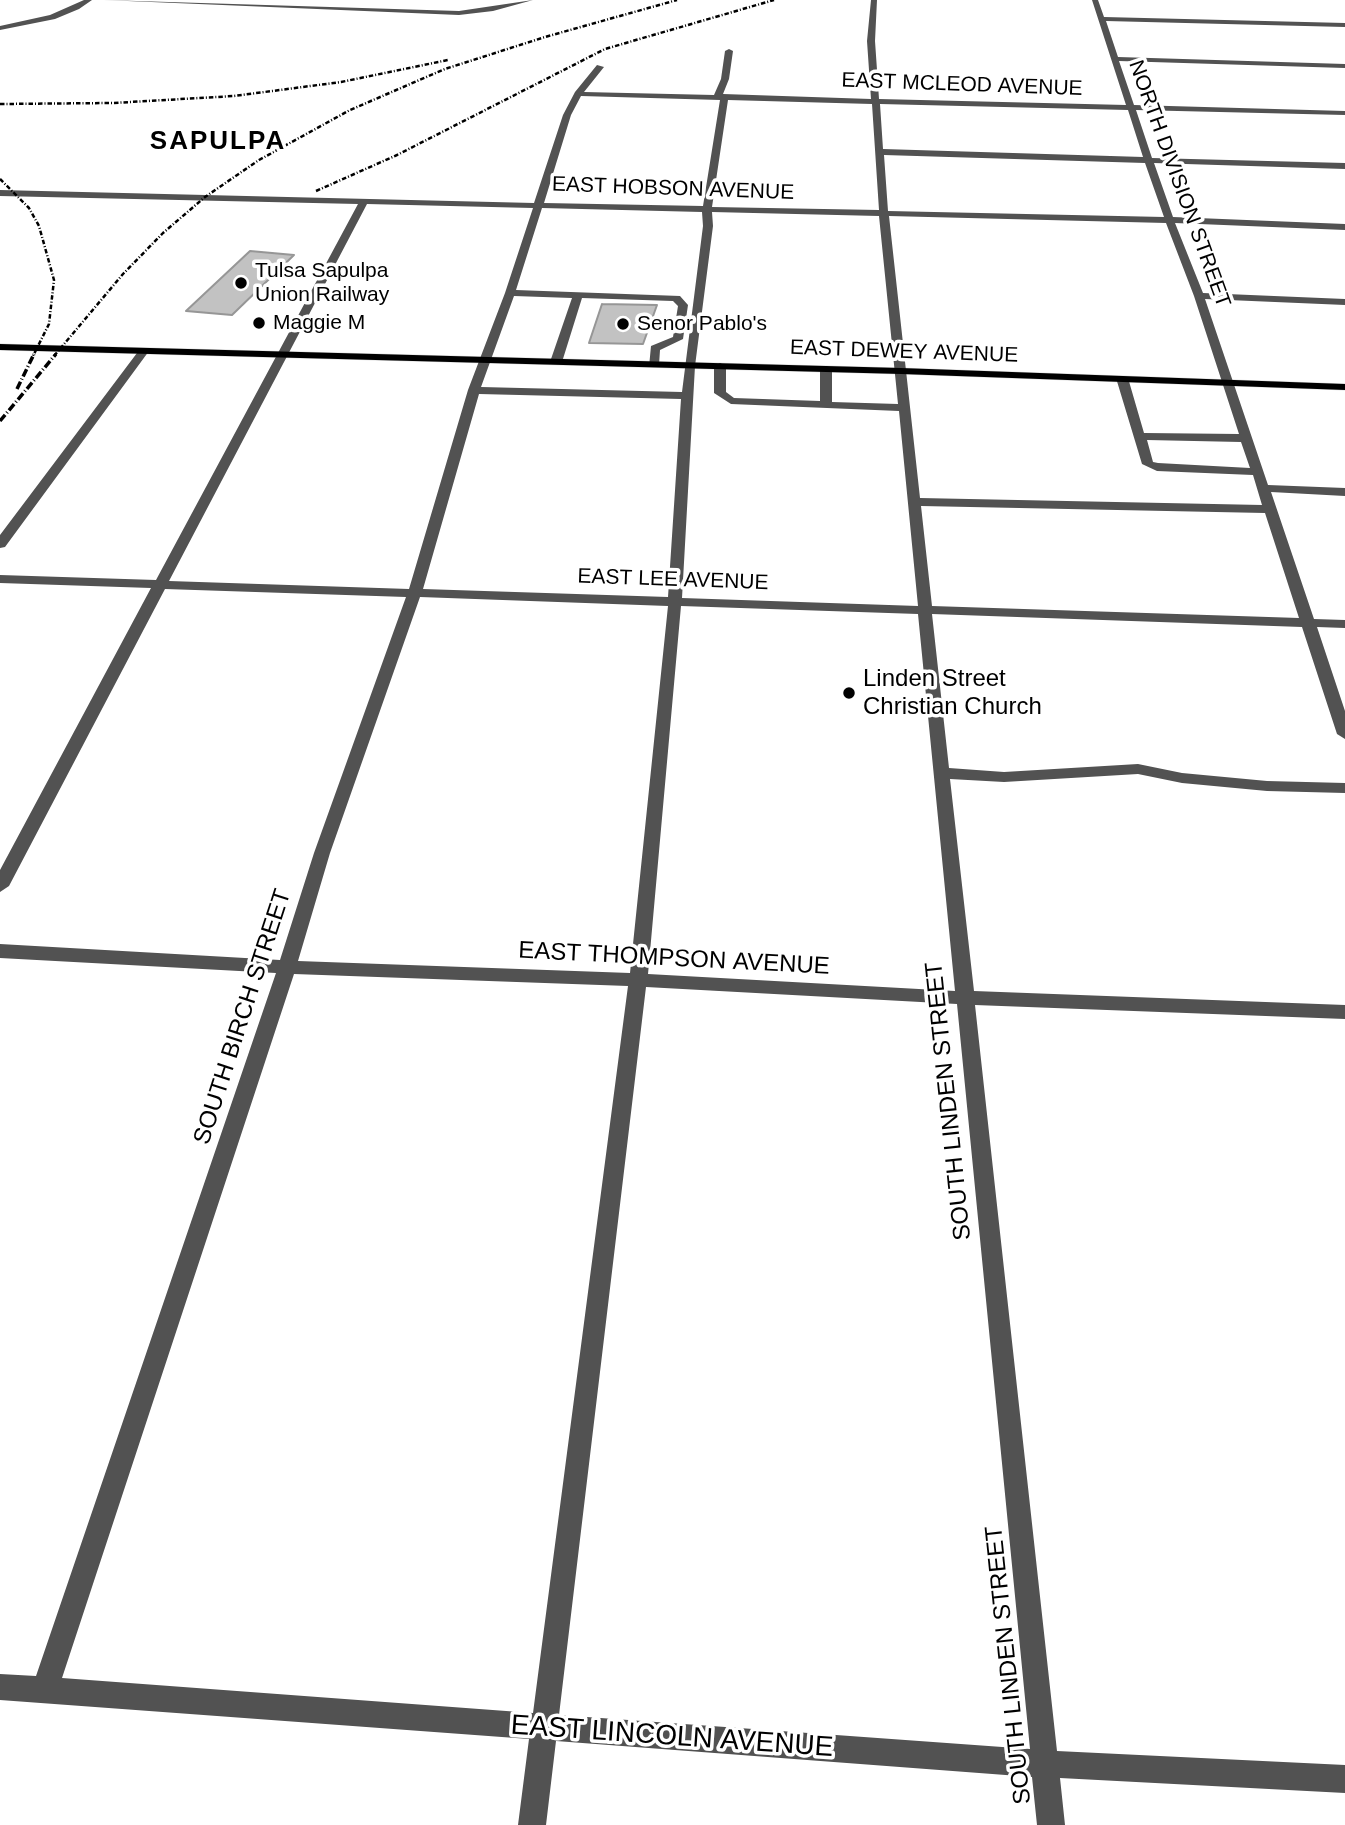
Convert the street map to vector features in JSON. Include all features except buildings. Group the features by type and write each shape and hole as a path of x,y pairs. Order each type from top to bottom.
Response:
{"main road":[{"name":"EAST DEWEY AVENUE","path":"0,347 901,371 1345,387"}],"street":[{"path":"0,28 52,17 77,8 89,0"},
{"path":"107,0 438,13 477,12 530,0"},
{"name":"SOUTH LINDEN STREET","path":"874,0 871,41 884,215 1051,1825"},
{"name":"NORTH DIVISION STREET","path":"1095,0 1170,220 1199,296 1345,734"},
{"path":"1101,19 1345,25"},
{"path":"532,1825 638,980 675,601 689,366 708,226 706,209 729,51"},
{"path":"1114,59 1345,66"},
{"name":"SOUTH BIRCH STREET","path":"45,1689 287,967 322,853 415,592 474,390 510,293 567,114 578,94 600,67"},
{"name":"EAST MCLEOD AVENUE","path":"578,94 1345,113"},
{"path":"880,152 1345,166"},
{"name":"EAST HOBSON AVENUE","path":"0,192 1170,220 1345,227"},
{"path":"0,886 364,201"},
{"path":"510,293 676,298 683,305 678,339 655,348 653,365"},
{"path":"556,362 578,295"},
{"path":"1199,296 1345,302"},
{"path":"0,544 144,351"},
{"path":"720,366 720,393 731,401 905,408"},
{"path":"826,369 827,405"},
{"path":"1122,378 1148,464 1157,467 1257,472"},
{"path":"474,390 687,396"},
{"path":"1139,436 1246,438"},
{"path":"1262,488 1345,492"},
{"path":"914,502 1269,509"},
{"name":"EAST LEE AVENUE","path":"0,579 1345,624"},
{"path":"941,773 1004,776 1088,774 1138,769 1182,778 1255,785 1345,788"},
{"name":"EAST THOMPSON AVENUE","path":"0,951 965,998 1345,1012"},
{"name":"EAST LINCOLN AVENUE","path":"0,1686 544,1729 1046,1764 1345,1779"}],"railway":[{"path":"54,356 123,274 163,233 205,197 259,160 350,110 445,69 545,37 677,0"},
{"path":"316,191 397,155 605,49 774,0"},
{"path":"0,104 113,103 234,96 341,82 448,60"},
{"path":"0,179 29,208 39,226 54,280 49,324 34,354"},
{"path":"17,389 34,354"},
{"path":"0,421 56,354"}],"place":[{"name":"Tulsa Sapulpa Union Railway","path":"241,283"},
{"name":"Maggie M","path":"259,323"},
{"name":"Senor Pablo's","path":"623,324"},
{"name":"Linden Street Christian Church","path":"849,693"}],"district":[{"name":"SAPULPA","path":"218,142"}]}
